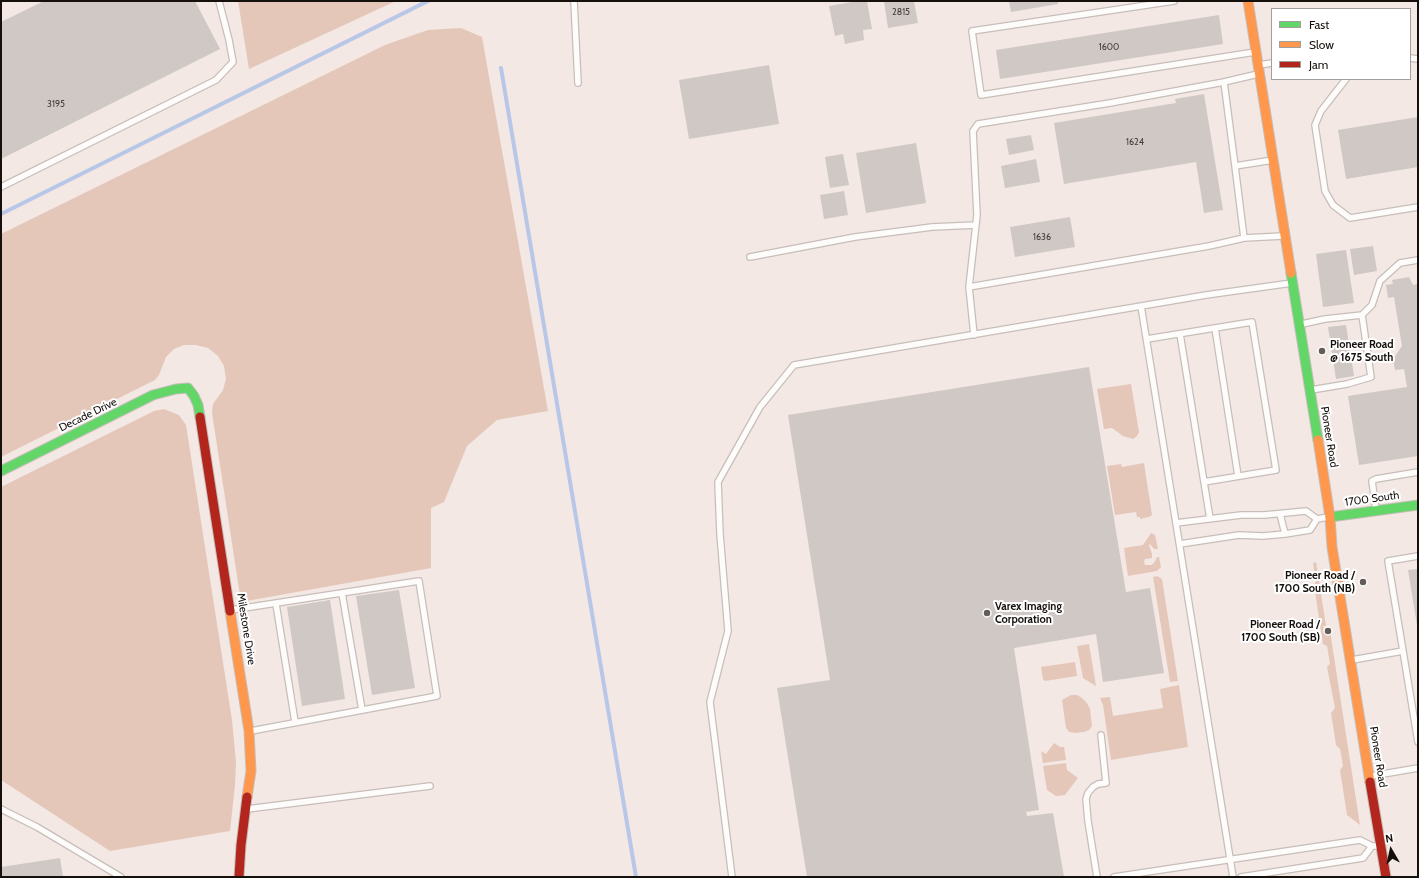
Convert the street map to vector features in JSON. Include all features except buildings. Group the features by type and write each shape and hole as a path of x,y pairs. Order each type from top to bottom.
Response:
{"main road":[{"name":"Pioneer Road","path":"1248,1 1330,517 1332,547 1369,776 1376,846 1386,877"},
{"name":"Decade Drive","path":"1,471 153,395 176,389 188,388"},
{"name":"Milestone Drive","path":"188,388 194,396 200,415 249,731 251,771 241,845 239,877"},
{"name":"1700 South","path":"1330,517 1418,505"}],"lane":[{"path":"1,187 216,80 233,62 219,1"},
{"path":"574,1 578,83"},
{"path":"1174,1 972,32 981,95 1256,52"},
{"path":"974,335 969,287 977,215 973,131 978,124 1224,82 1271,63"},
{"path":"1345,80 1321,112 1315,125 1325,191 1332,205 1350,218 1418,207"},
{"path":"1224,82 1244,238"},
{"path":"1235,166 1274,160"},
{"path":"750,258 855,237 932,227 976,226"},
{"path":"969,287 1209,246 1244,238 1285,236"},
{"path":"1299,324 1362,315 1372,305 1380,282 1400,263 1418,260"},
{"path":"732,877 710,702 728,631 720,534 718,482 760,407 794,365 1206,295 1293,283"},
{"path":"1141,306 1233,877"},
{"path":"1310,390 1347,384 1371,378 1362,315"},
{"path":"1147,339 1252,322 1276,470 1204,482"},
{"path":"1215,328 1238,476"},
{"path":"1180,334 1210,519"},
{"path":"1376,511 1372,481 1418,472"},
{"path":"1176,523 1241,515 1264,516 1306,511 1317,519 1330,517"},
{"path":"1280,514 1285,534"},
{"path":"1180,544 1239,534 1263,536 1310,530 1317,519"},
{"path":"1418,556 1388,561 1418,742"},
{"path":"231,610 419,581 437,696 249,731"},
{"path":"342,593 362,710"},
{"path":"276,604 295,722"},
{"path":"1350,660 1403,651"},
{"path":"1097,877 1086,800 1088,793 1093,787 1098,784 1106,783 1101,735"},
{"path":"1369,776 1418,768"},
{"path":"247,809 430,786"},
{"path":"1,809 36,827 121,877"},
{"path":"1114,877 1360,840 1376,846 1363,858 1241,877"}],"shaded area":[{"path":"238,1 396,1 249,69"},
{"path":"461,28 482,37 548,411 497,420 467,446 444,502 431,508 431,568 241,602 212,413 213,404 223,390 226,379 224,366 218,356 208,348 196,345 184,345 174,349 166,357 159,375 155,380 1,457 1,234 385,45 428,30"},
{"path":"1131,384 1139,432 1133,439 1123,436 1112,428 1104,429 1097,389"},
{"path":"164,409 179,415 186,425 232,720 236,762 230,831 110,851 1,780 1,487 154,411"},
{"path":"1144,463 1152,515 1140,519 1140,517 1137,517 1136,512 1115,515 1107,466 1121,464 1122,467"},
{"path":"1151,533 1155,535 1158,549 1154,549 1150,544 1152,558 1145,559 1144,562 1145,565 1151,565 1157,557 1159,557 1161,567 1157,571 1128,576 1124,548 1143,545"},
{"path":"1316,562 1326,626 1323,626 1324,632 1330,631 1360,825 1347,815 1340,770 1343,766 1340,749 1336,745 1331,713 1335,708 1327,667 1330,664 1327,646 1323,644 1314,585 1316,582 1313,563"},
{"path":"1157,576 1162,579 1178,681 1170,682 1153,577"},
{"path":"1089,644 1096,686 1083,678 1077,646"},
{"path":"1075,662 1077,676 1045,681 1043,679 1041,667"},
{"path":"1179,685 1188,747 1111,760 1103,705 1100,698 1110,697 1113,716 1163,708 1160,689"},
{"path":"1071,695 1077,695 1087,703 1090,709 1092,726 1089,730 1075,733 1069,732 1066,728 1062,700"},
{"path":"1054,743 1060,747 1064,747 1066,760 1043,763 1041,751 1046,754"},
{"path":"1066,763 1067,770 1078,778 1065,795 1056,796 1047,790 1043,766"}],"waterway":[{"path":"1,214 428,1"},
{"path":"501,68 636,877"}],"traffic: fast":[{"path":"1291,273 1318,440"},
{"path":"1,471 153,395 176,389 188,388 198,405 200,417"},
{"path":"1330,517 1418,505"}],"traffic: slow":[{"path":"1248,1 1291,273"},
{"path":"1318,440 1330,517 1332,547 1370,782"},
{"path":"230,611 249,731 251,771 247,797"}],"traffic: jam":[{"path":"200,417 230,611"},
{"path":"1370,782 1386,877"},
{"path":"239,877 247,797"}],"place":[{"name":"Pioneer Road @ 1675 South","path":"1322,351"},
{"name":"Pioneer Road / 1700 South (NB)","path":"1363,582"},
{"name":"Varex Imaging Corporation","path":"987,613"},
{"name":"Pioneer Road / 1700 South (SB)","path":"1328,631"}]}
